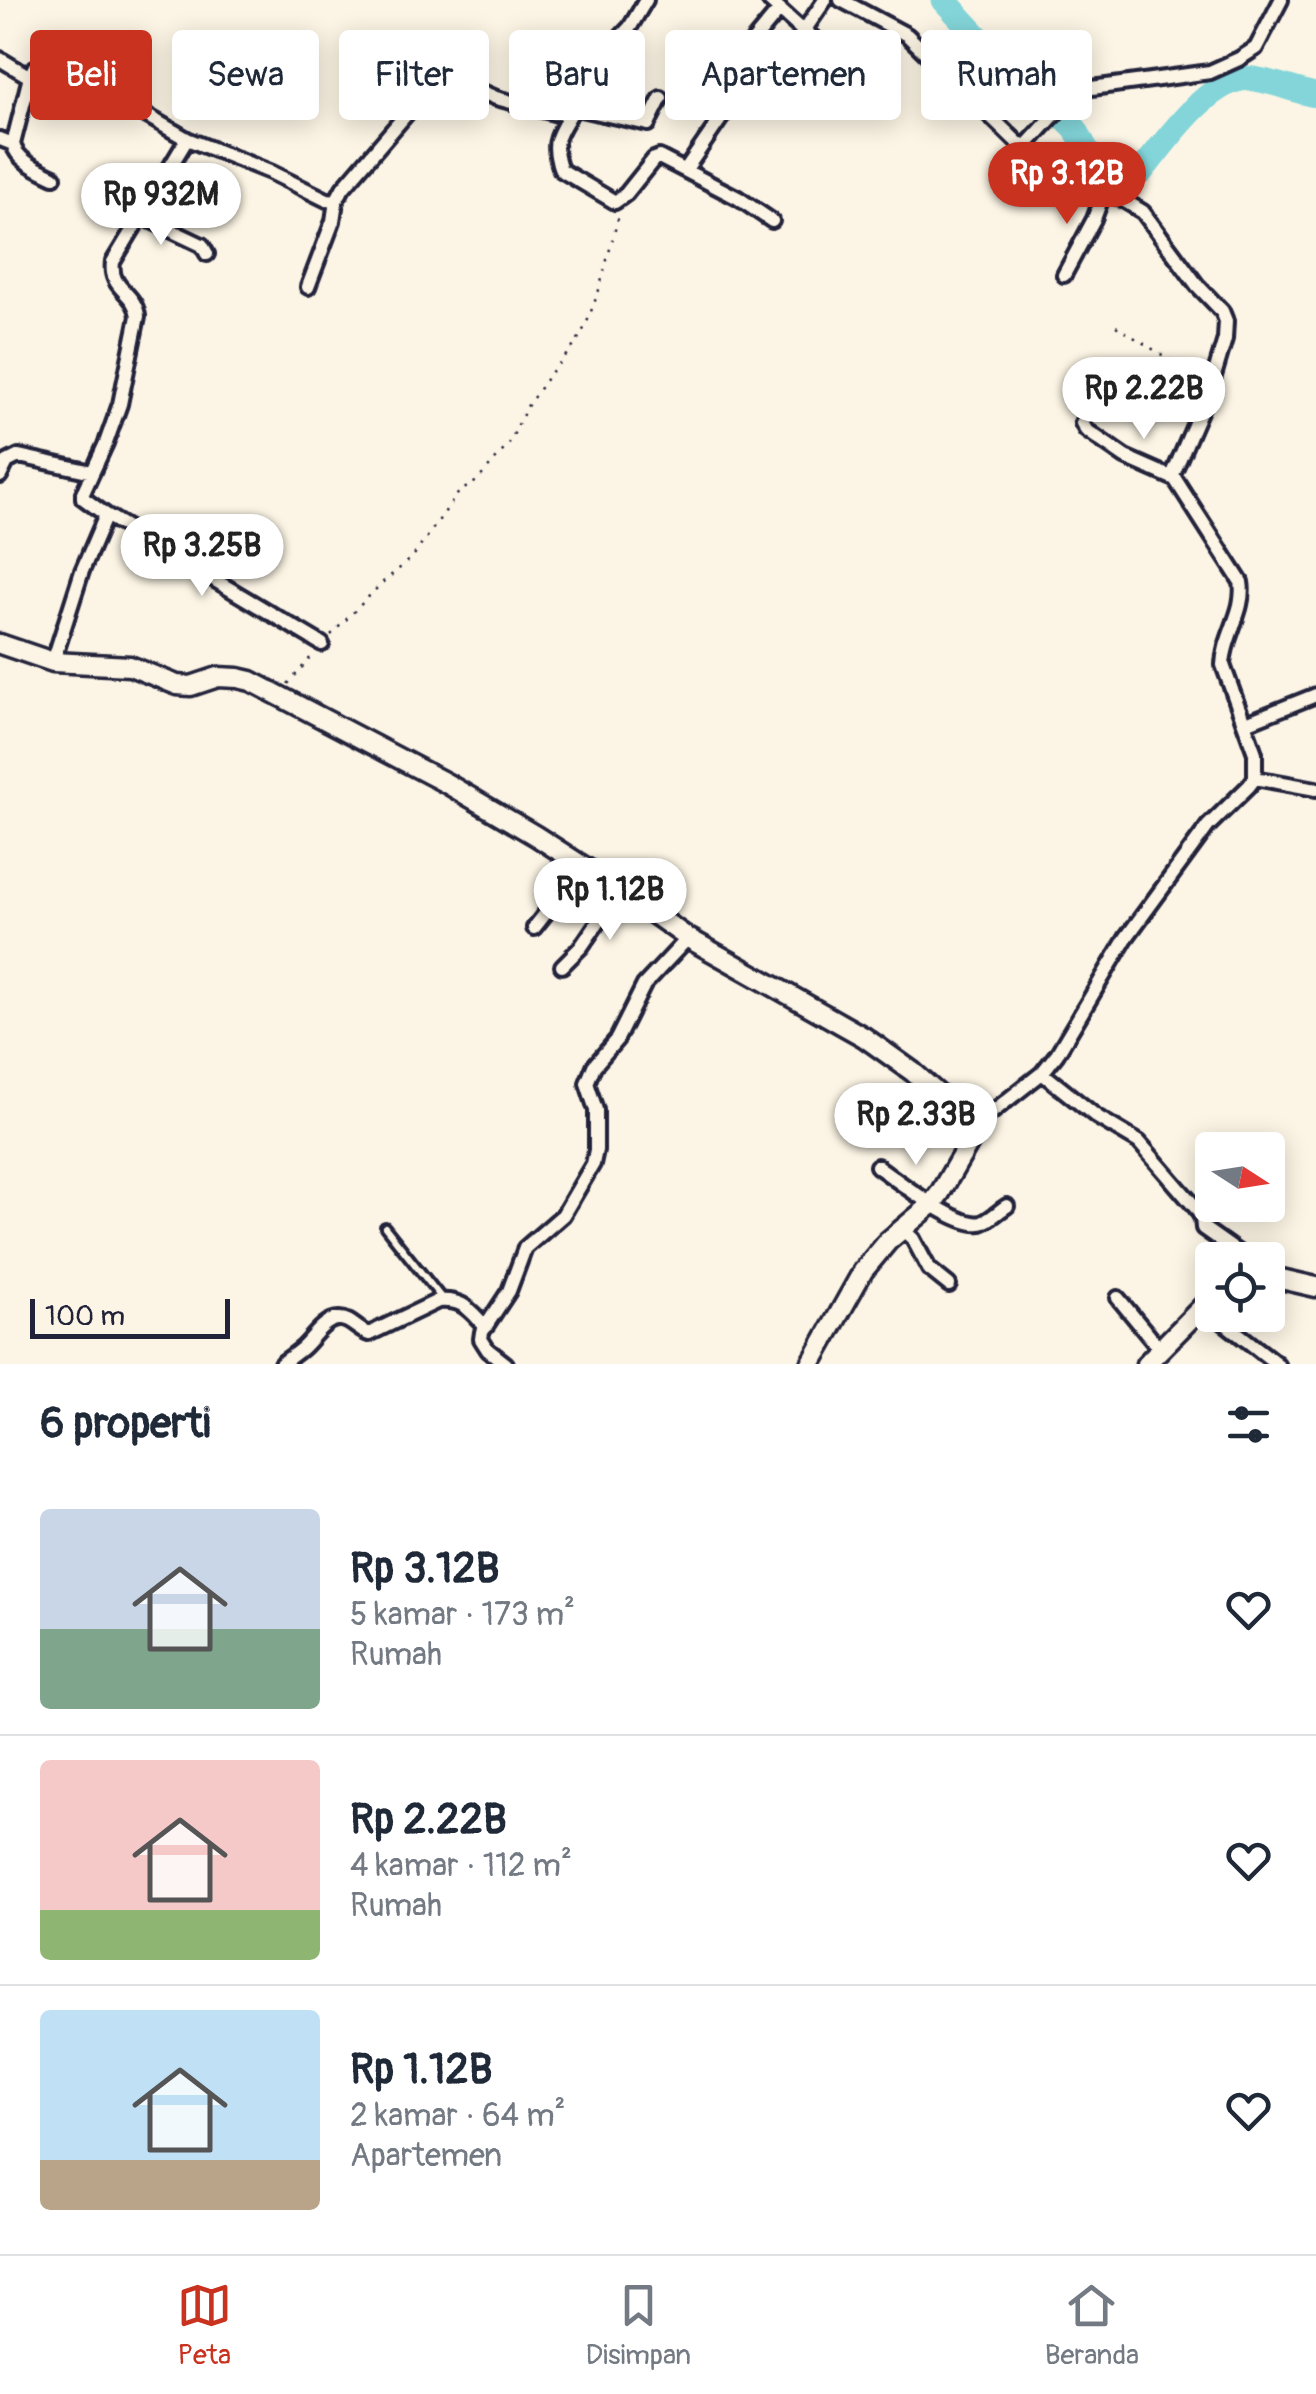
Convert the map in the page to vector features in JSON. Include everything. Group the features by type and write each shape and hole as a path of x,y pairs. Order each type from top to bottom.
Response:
{"street":[{"path":"628,30 646,0"},
{"path":"805,30 825,0"},
{"path":"840,0 907,35 1057,177 1104,192 1143,212 1197,285 1222,311 1226,339 1211,386 1174,469 1174,479"},
{"path":"1024,148 1077,90 1210,72 1239,59 1256,48 1281,0"},
{"path":"759,30 774,5 803,30"},
{"path":"0,59 30,78 6,142 14,152 54,177"},
{"path":"308,287 343,188 421,97 439,82 450,81 509,101"},
{"path":"625,120 648,124 661,98"},
{"path":"152,119 187,139 336,201"},
{"path":"568,120 559,132 554,152 561,170 615,202 658,157 772,220"},
{"path":"686,170 721,120"},
{"path":"187,139 112,262 114,281 134,302 138,316 120,404 83,498 322,644"},
{"path":"1064,276 1104,192"},
{"path":"139,216 185,235 202,245 207,254"},
{"path":"972,1128 1042,1073 1126,938 1208,826 1255,778 1255,753 1223,664 1242,596 1241,582 1174,479 1125,456 1086,430 1082,423 1089,410"},
{"path":"0,476 7,462 20,456 92,472"},
{"path":"53,662 82,571 106,515"},
{"path":"0,644 53,662 130,666 177,686 218,677 250,681 446,782 583,866 688,938 864,1037 966,1119 972,1128 970,1141 930,1205 863,1270 811,1364"},
{"path":"1246,723 1312,697"},
{"path":"1255,778 1316,789"},
{"path":"534,928 583,866"},
{"path":"562,966 581,947 620,890"},
{"path":"506,1364 481,1339 508,1291 525,1248 563,1214 593,1164 596,1110 587,1083 594,1066 617,1038 644,985 688,938"},
{"path":"1042,1073 1097,1117 1139,1142 1196,1208 1204,1228 1223,1242"},
{"path":"877,1166 930,1205 970,1222 981,1223 1008,1206"},
{"path":"902,1228 913,1238 928,1269 949,1285"},
{"path":"1285,1280 1316,1287"},
{"path":"1118,1298 1160,1349"},
{"path":"281,1364 322,1327 342,1318 368,1334 443,1300 462,1303 486,1326"},
{"path":"1146,1364 1195,1314"},
{"path":"1236,1332 1277,1364"}],"lane":[{"path":"385,1227 443,1300"}],"path":[{"path":"278,696 322,644 412,558 459,492 477,480 509,444 526,408 586,325 626,194"},
{"path":"1116,326 1211,386"}],"waterway":[{"path":"944,0 1006,68 1046,98 1076,130 1094,164 1117,175 1141,172 1191,112 1222,86 1254,79 1316,95"}]}
